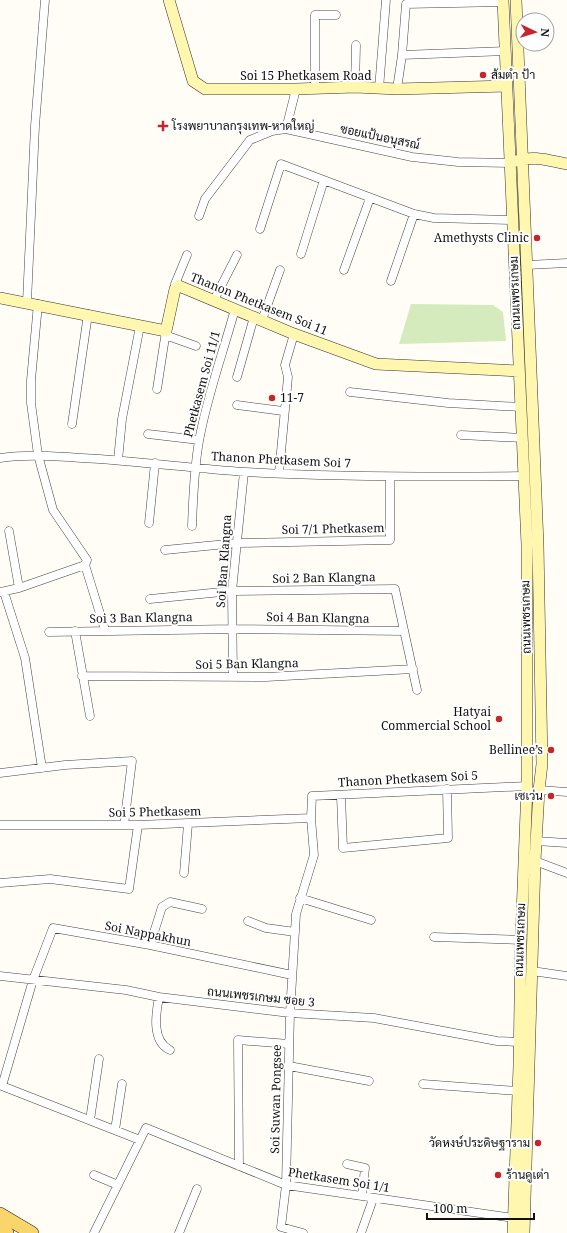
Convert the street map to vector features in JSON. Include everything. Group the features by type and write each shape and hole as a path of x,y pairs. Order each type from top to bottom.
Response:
{"main road":[{"name":"Soi 15 Phetkasem Road","path":"169,0 193,81 205,89 296,90 355,87 397,90 507,86"},
{"name":"ถนนเพชรเกษม","path":"516,0 524,158 533,545 542,764 538,790 532,971 524,1067 524,1233"},
{"name":"ถนนเพชรเกษม","path":"503,1 524,476 533,545 519,1042 524,1067 518,1091 513,1233"},
{"path":"510,163 524,158 539,158 567,164"},
{"name":"Thanon Phetkasem Soi 11","path":"166,333 175,284 294,334 376,364 519,371"},
{"path":"0,298 88,314 166,333"},
{"path":"0,1214 32,1233"},
{"path":"0,1228 8,1233"}],"street":[{"path":"45,0 35,126 31,403 38,455 53,510 87,560 85,565 106,630"},
{"path":"379,89 386,0"},
{"path":"397,90 402,55 406,4 503,1"},
{"path":"315,89 316,15 336,15"},
{"path":"355,87 356,45"},
{"path":"402,55 506,51"},
{"path":"199,216 205,199 250,140 272,131 286,129 296,90"},
{"name":"ซอยแป้นอนุสรณ์","path":"286,129 412,157 458,162 510,163"},
{"path":"260,229 281,164 414,214 434,218 512,220"},
{"path":"300,254 324,180"},
{"path":"344,270 370,198"},
{"path":"391,281 414,214"},
{"path":"214,300 237,254"},
{"path":"175,284 188,255"},
{"path":"527,265 567,264"},
{"path":"237,377 258,318 280,270"},
{"name":"Phetkasem Soi 11/1","path":"192,526 195,467 199,440 212,387 235,309"},
{"path":"72,424 88,314"},
{"path":"118,460 122,419 140,326"},
{"path":"157,389 166,333 196,346"},
{"path":"279,473 283,410 288,377 285,365 294,334"},
{"path":"350,392 448,403 521,407"},
{"path":"237,405 283,410"},
{"path":"148,434 199,440"},
{"path":"461,435 523,438"},
{"name":"Thanon Phetkasem Soi 7","path":"0,458 21,455 38,455 155,463 244,472 390,477 524,476"},
{"path":"149,523 155,463"},
{"name":"Soi Ban Klangna","path":"233,677 232,591 244,472"},
{"name":"Soi 7/1 Phetkasem","path":"237,543 390,540 390,477"},
{"path":"9,531 20,588"},
{"path":"165,550 237,543"},
{"path":"42,768 25,658 2,592 20,588 85,565"},
{"name":"Soi 2 Ban Klangna","path":"150,599 232,591 395,589 417,690"},
{"name":"Soi 3 Ban Klangna","path":"49,632 233,629"},
{"name":"Soi 4 Ban Klangna","path":"233,629 404,631"},
{"path":"75,631 90,716"},
{"name":"Soi 5 Ban Klangna","path":"82,676 266,677 413,669"},
{"path":"0,773 132,761 124,825"},
{"name":"Thanon Phetkasem Soi 5","path":"310,818 312,796 341,796 447,789 527,786"},
{"path":"341,796 343,848 448,838 447,789"},
{"path":"538,790 567,792"},
{"name":"Soi 5 Phetkasem","path":"0,825 188,824 310,818"},
{"name":"Soi Suwan Pongsee","path":"303,1233 282,1227 286,1186 290,1013 296,914 314,855 310,818"},
{"path":"184,873 188,824"},
{"path":"0,883 50,879 129,889 138,825"},
{"path":"536,841 567,843"},
{"path":"535,861 567,873"},
{"path":"300,898 371,920"},
{"path":"150,945 163,905 170,902 202,909"},
{"path":"248,921 266,928 295,932"},
{"name":"Soi Nappakhun","path":"33,980 53,928 150,945 292,975"},
{"path":"434,936 521,940"},
{"path":"532,971 567,976"},
{"name":"ถนนเพชรเกษม ซอย 3","path":"0,976 126,990 159,997 290,1013 374,1018 497,1041 519,1042"},
{"path":"33,980 2,1086 140,1140 94,1233"},
{"path":"159,997 156,1029 161,1041 170,1050"},
{"path":"239,1166 238,1040 289,1044"},
{"path":"90,1120 99,1059"},
{"path":"289,1066 369,1081"},
{"path":"115,1130 122,1084"},
{"path":"423,1084 518,1091"},
{"name":"Phetkasem Soi 1/1","path":"140,1140 146,1128 286,1186 514,1218"},
{"path":"347,1164 365,1168 362,1196"},
{"path":"94,1175 118,1185"},
{"path":"179,1233 197,1189"},
{"path":"361,1233 373,1199"}],"green space":[{"path":"411,304 493,305 503,312 506,341 399,344"}],"place":[{"name":"ส้มตำ ป้า","path":"483,75"},
{"name":"โรงพยาบาลกรุงเทพ-หาดใหญ่","path":"163,126"},
{"name":"Amethysts Clinic","path":"537,238"},
{"name":"11-7","path":"272,398"},
{"name":"Hatyai Commercial School","path":"499,719"},
{"name":"Bellinee’s","path":"551,750"},
{"name":"เซเว่น","path":"551,796"},
{"name":"วัดหงษ์ประดิษฐาราม","path":"538,1143"},
{"name":"ร้านคูเต่า","path":"498,1175"}]}
